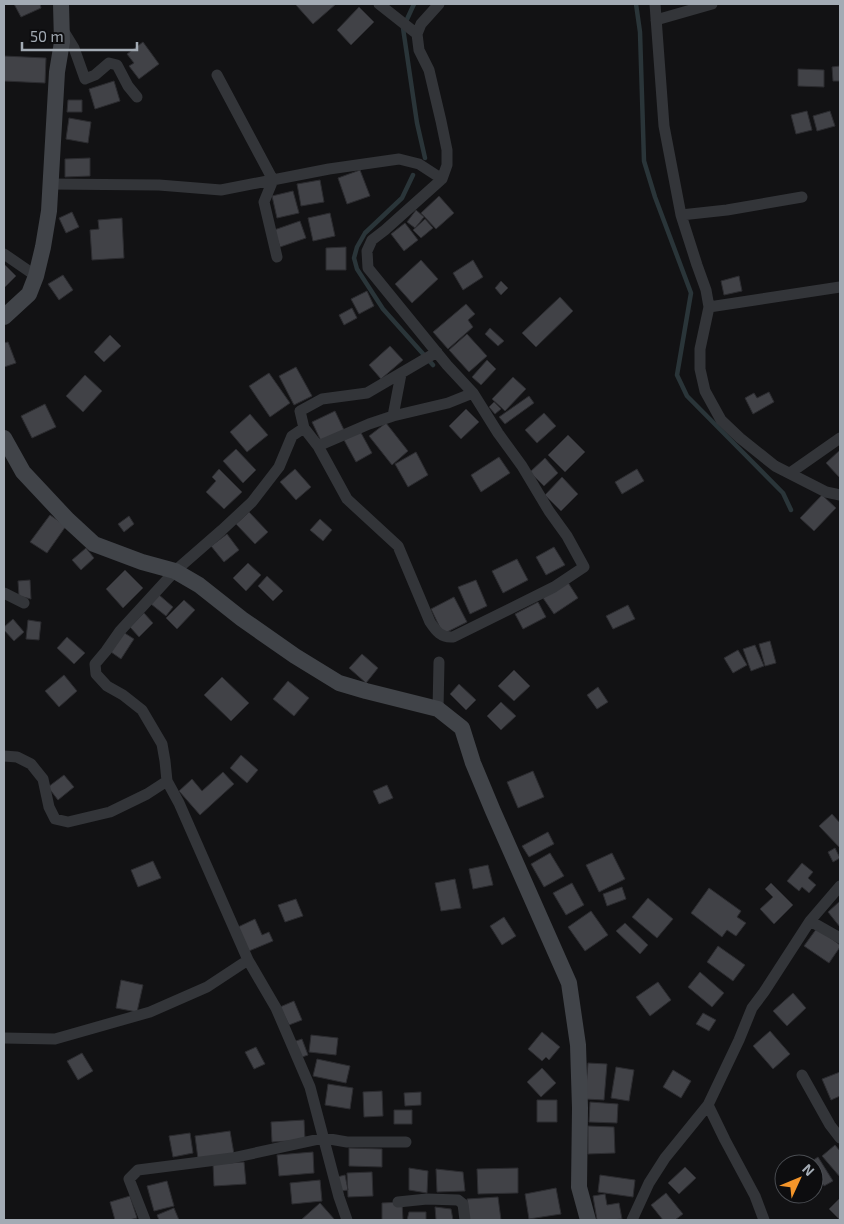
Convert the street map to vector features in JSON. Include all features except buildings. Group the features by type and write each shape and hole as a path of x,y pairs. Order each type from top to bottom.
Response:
{"main road":[{"path":"4,317 29,294 36,276 43,247 49,211 57,72 62,42 61,4"},
{"path":"4,438 23,472 68,520 94,544 142,562 175,571 199,585 242,619 295,656 339,683 438,709 462,728 473,763 493,811 570,982 578,1045 580,1108 578,1187 585,1220"}],"street":[{"path":"379,4 418,34"},
{"path":"437,352 367,393 322,399 300,412 304,428 318,446 347,499 398,546 436,632 442,636 453,637 554,587 584,567 567,536 473,393 447,365 437,352 368,268 367,250 372,240 442,179 447,165 448,150 429,70 419,50 418,34 421,24 439,4"},
{"path":"655,4 664,126 681,215 706,290 709,307 700,349 700,369 705,391 721,420 775,466 826,492 840,495"},
{"path":"656,20 712,4"},
{"path":"62,28 74,48 86,80 109,63 117,65 128,86 137,97"},
{"path":"217,75 273,180"},
{"path":"50,184 159,185 221,190 329,169 399,158 419,164 442,179"},
{"path":"273,180 264,202 277,257"},
{"path":"681,215 727,210 802,197"},
{"path":"4,254 36,276"},
{"path":"709,307 840,287"},
{"path":"393,416 400,374"},
{"path":"318,446 369,424 393,416 448,403 473,393"},
{"path":"304,428 292,436 280,467 252,502 175,571 120,631 106,652 95,664 96,674 107,686 123,695 142,710 162,744 167,781 179,803 248,960 276,1008 310,1087 339,1197 348,1220"},
{"path":"790,473 840,438"},
{"path":"4,593 24,603"},
{"path":"438,709 439,662"},
{"path":"4,756 18,758 31,764 43,779 49,807 55,819 68,822 110,812 148,794 167,781"},
{"path":"632,1220 649,1183 708,1104 739,1040 752,1008 810,921 840,886"},
{"path":"810,921 840,938"},
{"path":"4,1038 55,1039 150,1012 207,988 248,960"},
{"path":"802,1075 840,1138"},
{"path":"708,1104 724,1140 755,1196 764,1220"},
{"path":"145,1220 129,1179 138,1170 232,1158 324,1138 346,1142 406,1142"},
{"path":"398,1202 427,1199 458,1200 464,1204 465,1220"}],"waterway":[{"path":"414,4 403,28 417,123 425,158"},
{"path":"636,4 640,32 644,161 655,197 691,293 677,375 687,396 783,493 791,510"},
{"path":"413,175 402,198 365,233 357,247 354,258 357,269 383,309 433,365"}]}
